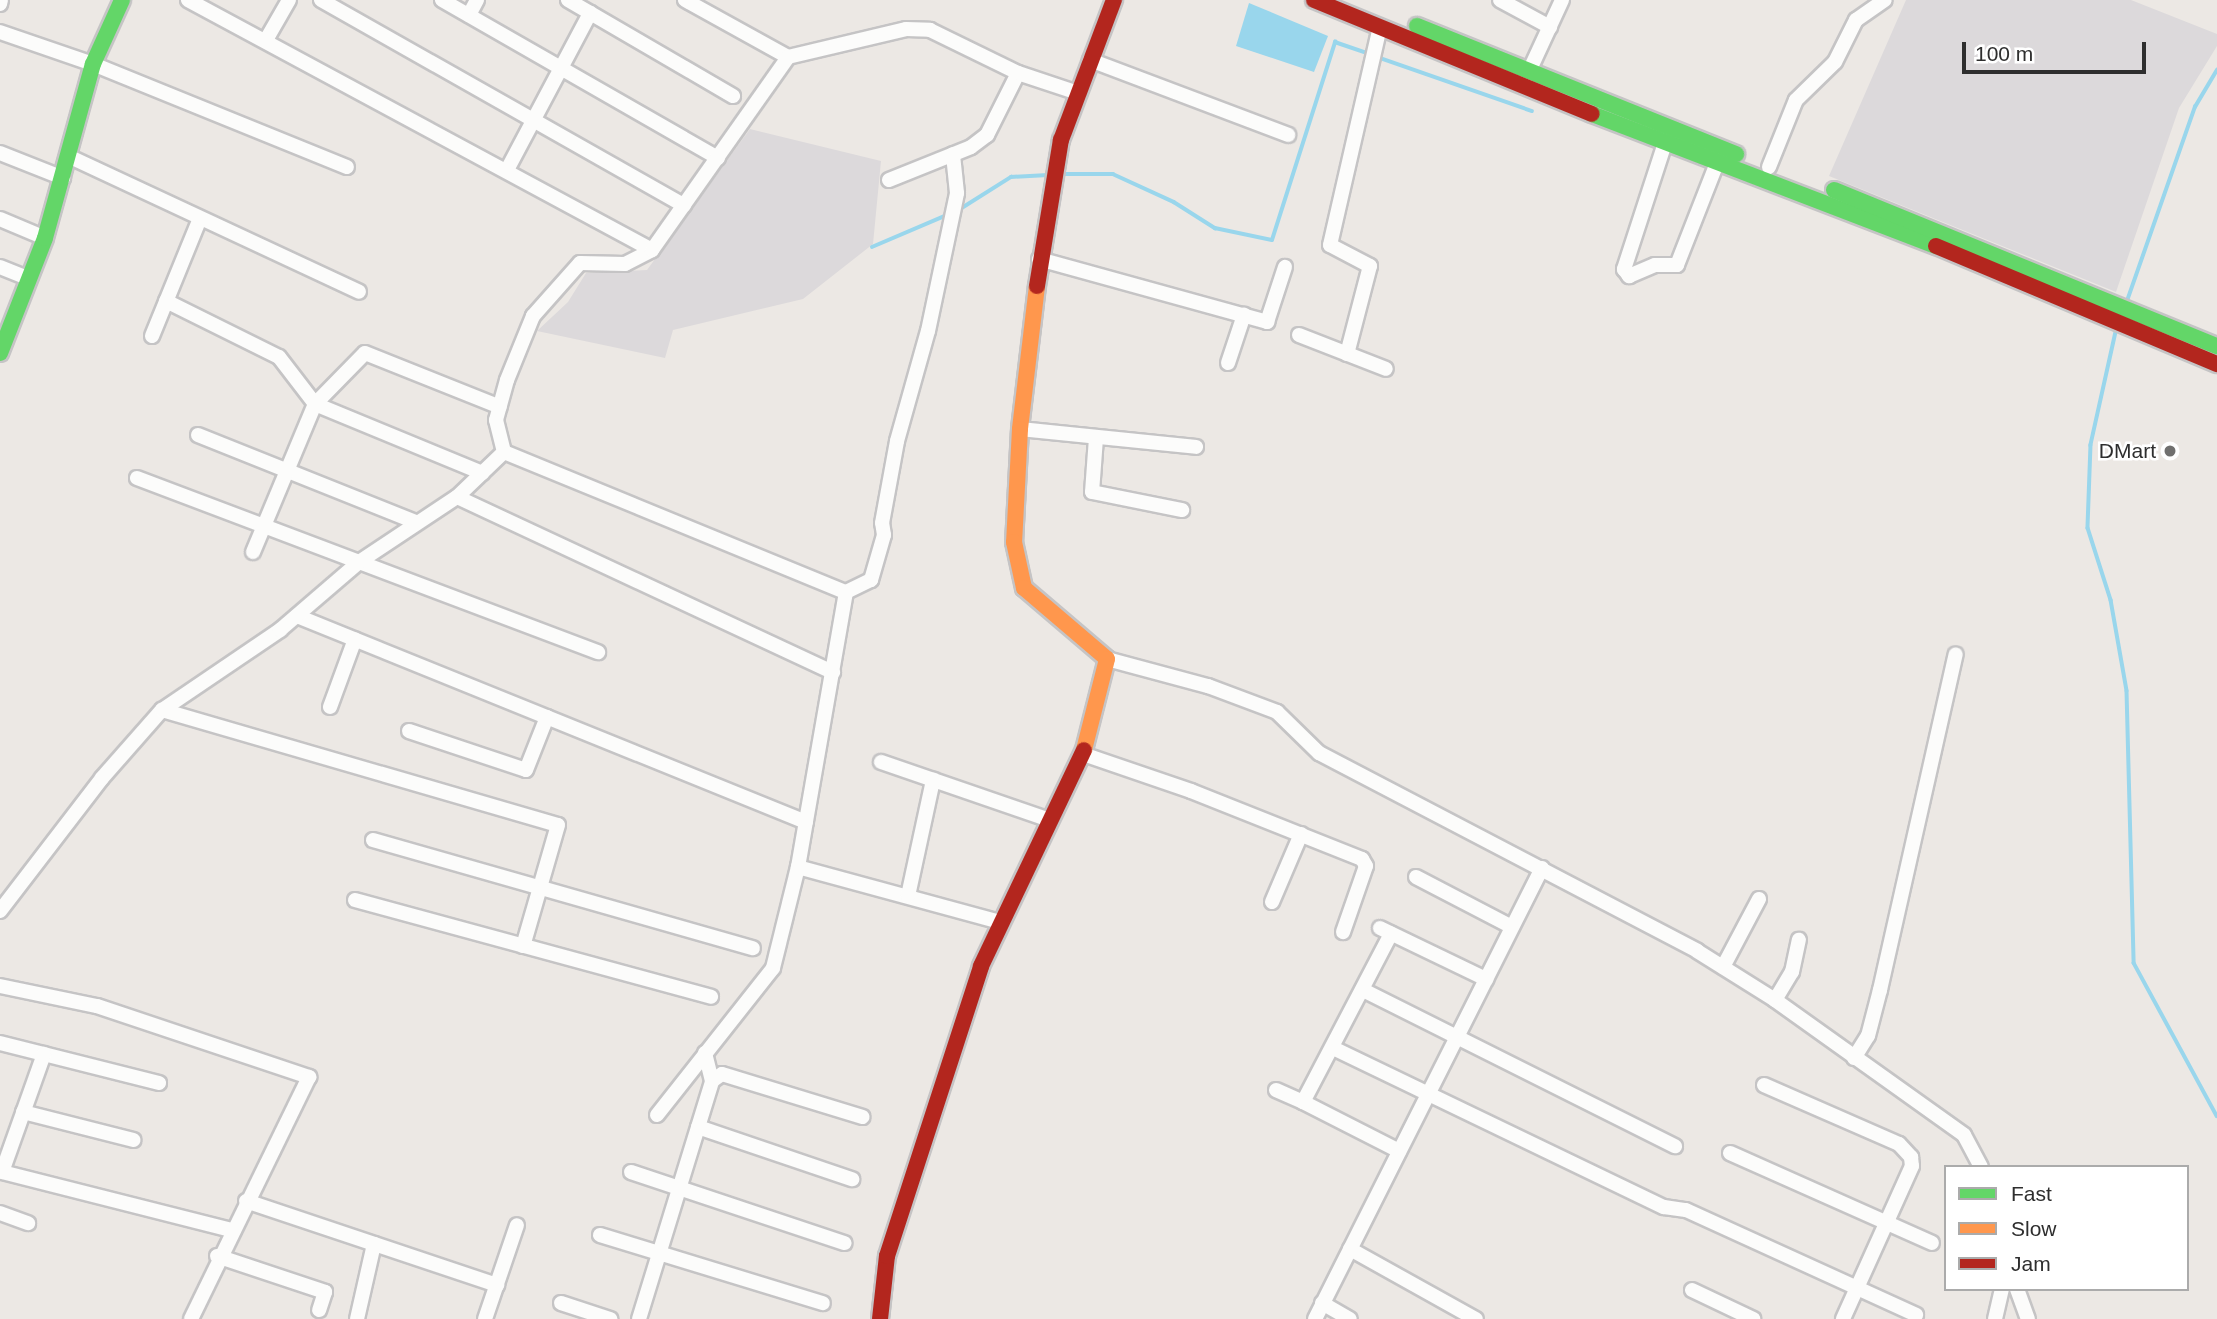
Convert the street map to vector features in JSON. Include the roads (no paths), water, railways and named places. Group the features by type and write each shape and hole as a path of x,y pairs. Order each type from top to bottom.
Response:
{"main road":[{"path":"0,353 3,335 45,238 93,64 122,0"},
{"path":"880,1319 887,1256 981,966 1083,754 1099,705 1107,659 1053,617 1024,588 1014,542 1020,429 1040,259 1054,179 1078,93 1114,0"},
{"path":"1314,0 1665,143 1884,225 2217,364"},
{"path":"1355,0 1769,167 1890,210 2217,345"}],"street":[{"path":"188,0 652,250"},
{"path":"266,40 289,0"},
{"path":"321,0 684,205"},
{"path":"442,0 718,158"},
{"path":"469,15 477,0"},
{"path":"568,0 733,96"},
{"path":"685,0 788,57"},
{"path":"1500,0 1550,27"},
{"path":"1522,86 1562,0"},
{"path":"1769,167 1796,100 1835,62 1856,20 1885,0"},
{"path":"507,170 590,13"},
{"path":"1348,354 1370,266 1330,245 1380,27"},
{"path":"504,452 496,420 533,316 580,263 625,264 652,250 788,57 906,29 930,30 1018,73 1078,93"},
{"path":"0,32 93,64 347,167"},
{"path":"1090,60 1288,135"},
{"path":"889,180 953,154 987,135 1018,73"},
{"path":"1665,143 1624,269 1629,276 1655,265 1676,265 1717,163"},
{"path":"0,153 63,178"},
{"path":"504,452 846,592 871,580 884,535 882,523 897,441 928,331 952,213 953,154"},
{"path":"68,156 199,221 359,292"},
{"path":"0,219 45,238"},
{"path":"152,336 199,221"},
{"path":"1040,259 1268,322 1285,267"},
{"path":"0,267 29,279"},
{"path":"166,301 279,357 315,404 482,473"},
{"path":"1228,363 1244,315"},
{"path":"1299,335 1386,369"},
{"path":"253,552 315,404 365,353 500,407"},
{"path":"1020,429 1196,447"},
{"path":"198,435 416,522"},
{"path":"1096,438 1092,492 1182,510"},
{"path":"0,911 102,778 162,710 297,616 359,562 457,497 504,452"},
{"path":"136,478 263,529 359,562 598,652"},
{"path":"457,497 833,672"},
{"path":"657,1115 774,968 799,867 846,592"},
{"path":"297,616 806,822"},
{"path":"330,707 355,639"},
{"path":"1854,1058 1868,1036 1880,990 1956,654"},
{"path":"1107,659 1208,686 1277,712 1319,753 1542,868 1723,967 1775,1000 1964,1135 1980,1165"},
{"path":"162,710 558,825 523,946"},
{"path":"409,731 526,770 547,717"},
{"path":"1083,754 1301,834 1366,862 1343,932"},
{"path":"881,762 1049,820"},
{"path":"908,897 933,780"},
{"path":"1272,902 1301,834"},
{"path":"373,839 754,948"},
{"path":"799,867 1001,922"},
{"path":"1315,1319 1542,868"},
{"path":"1416,877 1512,927"},
{"path":"1723,967 1759,899"},
{"path":"355,900 711,998"},
{"path":"1303,1102 1363,990 1385,931 1486,979"},
{"path":"1775,1000 1792,972 1799,940"},
{"path":"0,986 97,1006 309,1077 218,1256 195,1317"},
{"path":"1363,990 1675,1146"},
{"path":"0,1043 159,1083"},
{"path":"1333,1048 1664,1207 1686,1210 1916,1315"},
{"path":"639,1319 712,1081 705,1053"},
{"path":"44,1054 23,1112 6,1143 2,1172 231,1230"},
{"path":"712,1081 722,1074 863,1117"},
{"path":"1764,1085 1908,1149 1912,1167 1843,1319"},
{"path":"1276,1090 1399,1151"},
{"path":"23,1112 134,1140"},
{"path":"698,1127 852,1179"},
{"path":"1730,1153 1932,1242"},
{"path":"631,1172 845,1243"},
{"path":"246,1201 497,1284"},
{"path":"0,1213 28,1223"},
{"path":"485,1319 517,1225"},
{"path":"600,1235 823,1303"},
{"path":"357,1319 374,1244"},
{"path":"1350,1249 1476,1319"},
{"path":"218,1256 325,1292 319,1310"},
{"path":"1692,1290 1754,1319"},
{"path":"1995,1319 2002,1291"},
{"path":"2018,1291 2030,1319"},
{"path":"561,1303 610,1319"},
{"path":"1322,1303 1350,1319"}],"water":[{"path":"1249,3 1328,36 1314,72 1236,46"}],"waterway":[{"path":"1063,174 1113,174 1174,202 1215,228 1272,240 1335,42 1370,54"},
{"path":"1377,57 1532,111"},
{"path":"2127,301 2195,107 2217,70"},
{"path":"957,211 1011,177 1048,175"},
{"path":"872,247 947,215"},
{"path":"2116,332 2091,445 2088,528 2111,600 2127,691 2134,963 2217,1116"}],"place":[{"name":"DMart","path":"2170,451"}]}
